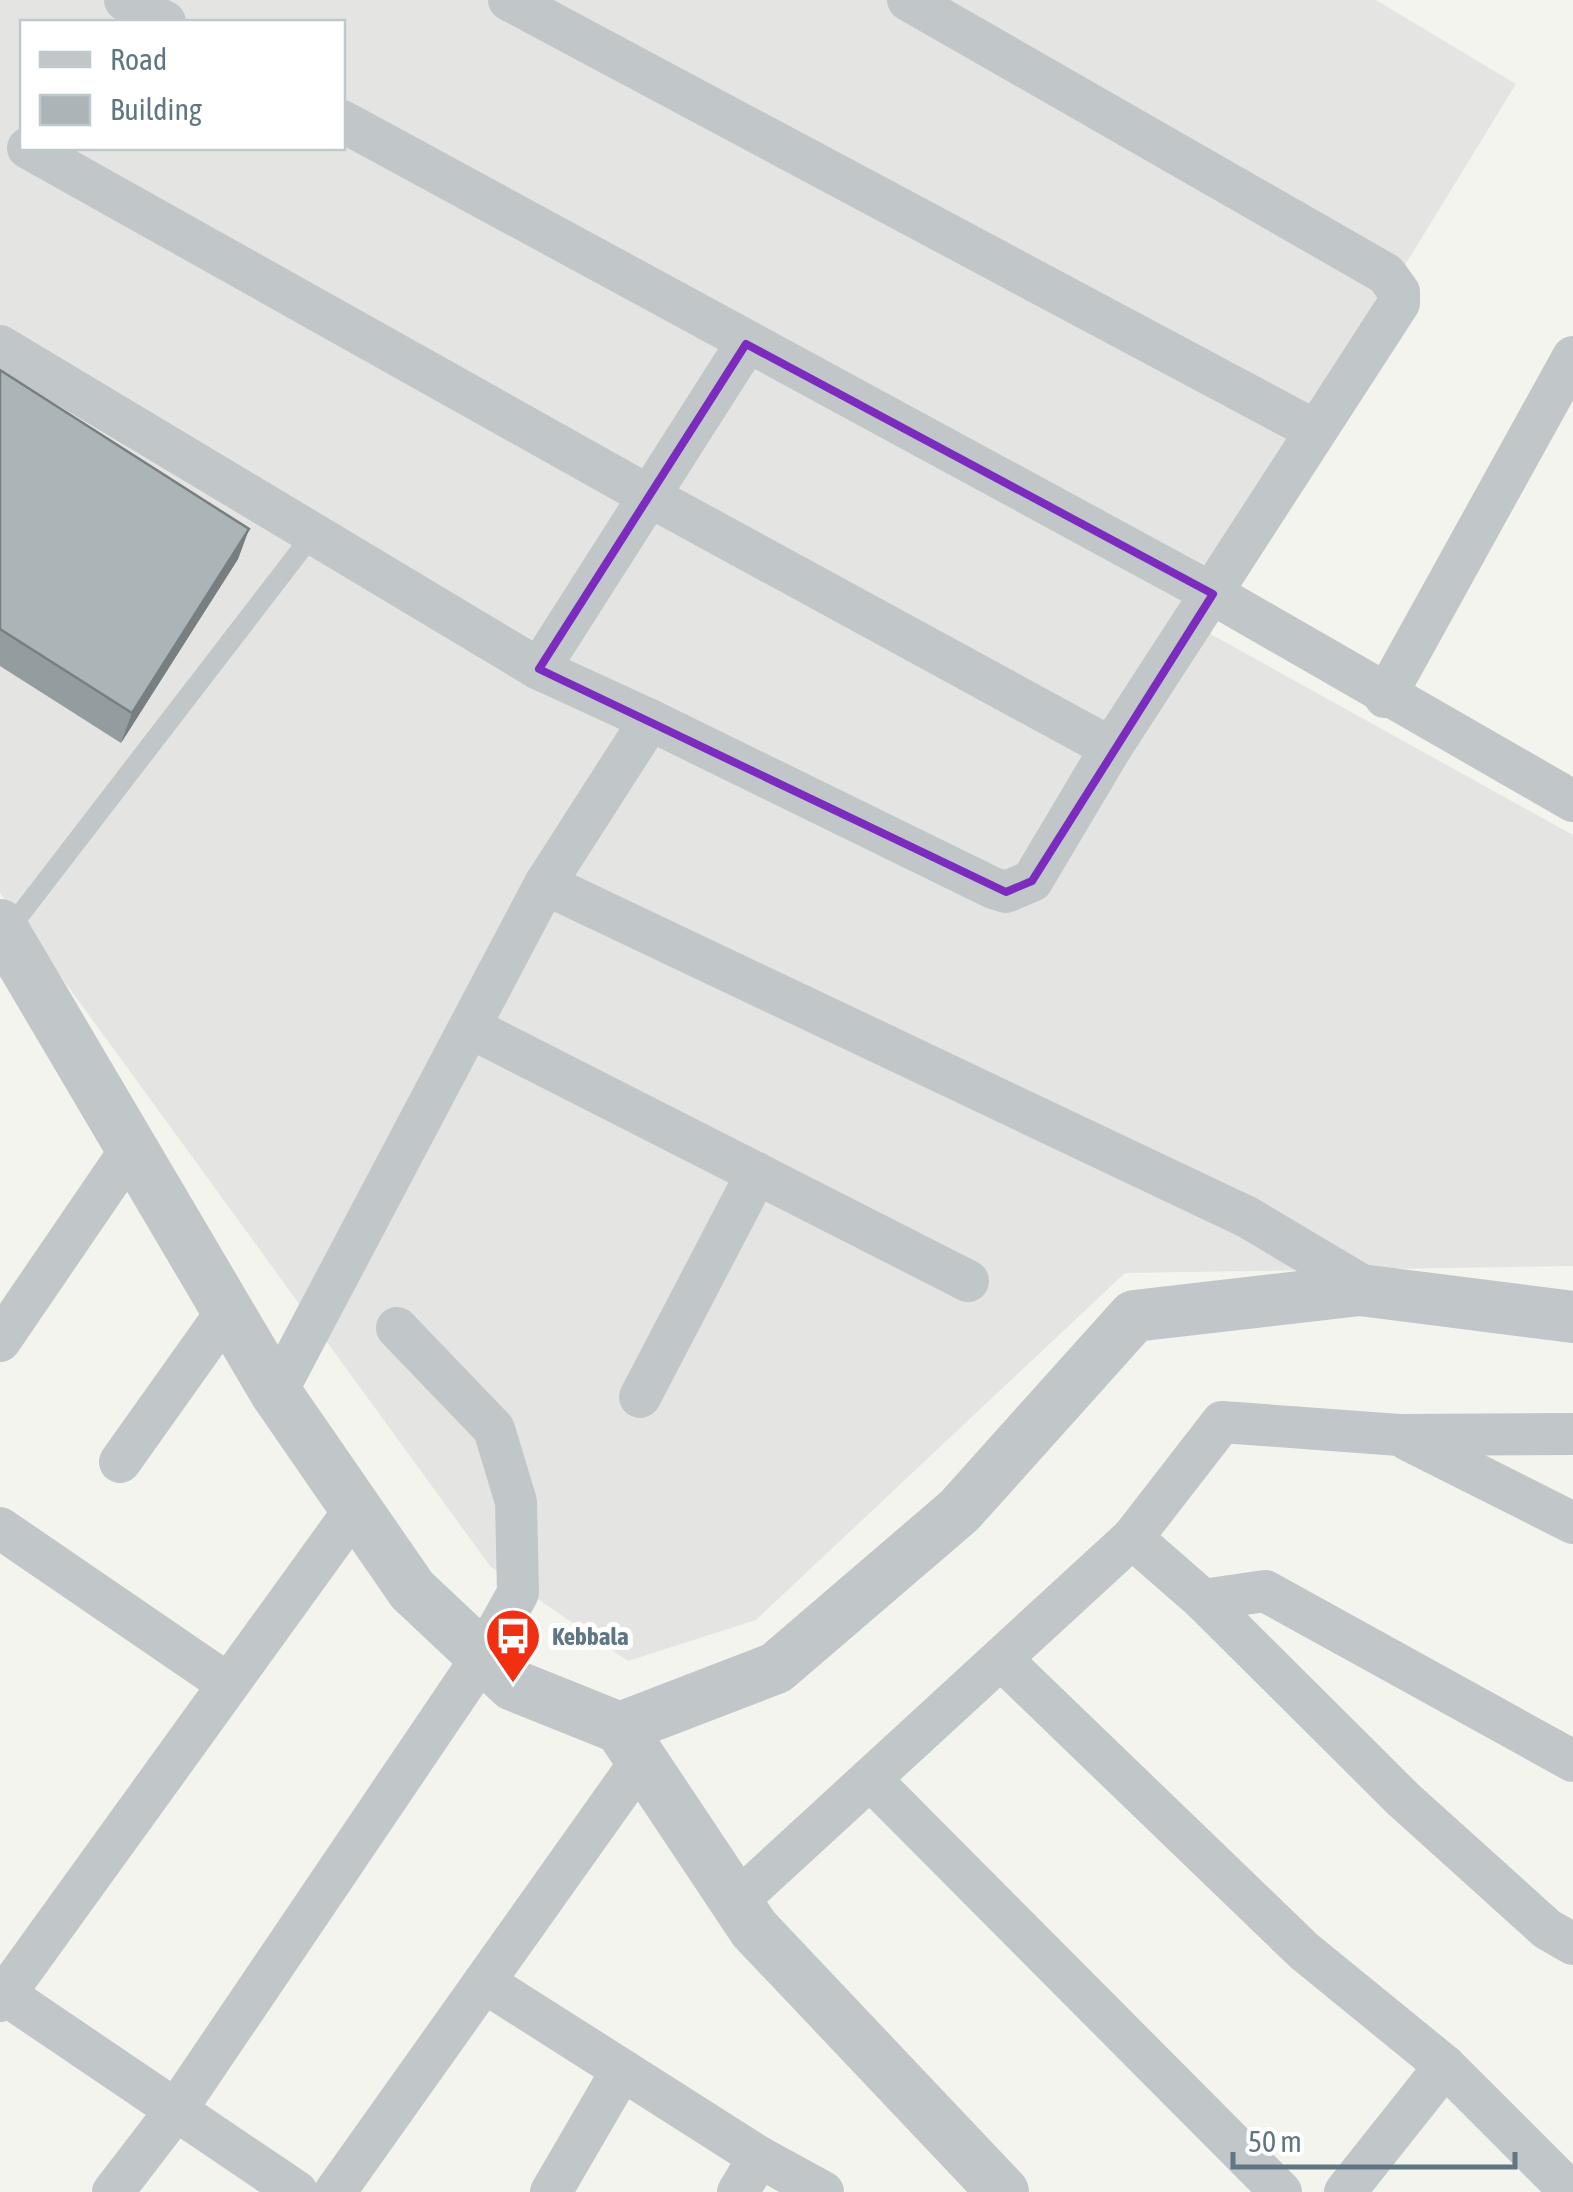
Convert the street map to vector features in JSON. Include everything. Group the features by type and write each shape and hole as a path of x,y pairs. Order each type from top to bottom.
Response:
{"street":[{"path":"125,0 162,20"},
{"path":"509,0 1314,430"},
{"path":"0,346 539,670 1006,892 1032,880 1314,430 1399,303 1395,283 908,0"},
{"path":"345,122 746,344 1213,594 1386,697 1570,793"},
{"path":"33,150 650,496 1112,748"},
{"path":"539,670 746,344"},
{"path":"1386,697 1573,357"},
{"path":"276,1392 545,884 650,720"},
{"path":"545,884 1247,1217 1373,1292"},
{"path":"3,929 276,1392 412,1590 513,1684 630,1745 754,1928 996,2190"},
{"path":"471,1028 968,1281"},
{"path":"0,1340 133,1146"},
{"path":"640,1397 756,1173"},
{"path":"335,2192 484,1982 630,1745 776,1668 959,1511 1134,1316 1373,1292 1573,1317"},
{"path":"120,1462 228,1310"},
{"path":"113,2192 176,2110 483,1656 518,1593 516,1502 494,1429 397,1328"},
{"path":"736,1902 1132,1538 1222,1422 1398,1435 1573,1434"},
{"path":"1398,1435 1573,1523"},
{"path":"296,2192 2,1995 356,1508"},
{"path":"0,1528 228,1684"},
{"path":"1132,1538 1203,1600 1404,1800 1547,1929 1573,1944"},
{"path":"1203,1600 1265,1592 1573,1761"},
{"path":"1001,1659 1304,1951 1445,2066 1570,2192"},
{"path":"870,1779 1282,2192"},
{"path":"484,1982 622,2070 748,2175 823,2192"},
{"path":"1345,2192 1445,2066"},
{"path":"551,2192 622,2070"}],"lane":[{"path":"3,929 313,534"}],"highlighted area":[{"path":"746,344 1213,594 1032,881 1006,892 539,669"}],"shaded area":[{"path":"0,0 1376,0 1516,84 1187,621 1573,835 1573,1266 1125,1273 756,1620 628,1661 490,1566 0,893"}],"building":[{"path":"0,370 249,529 132,713 0,629"}],"place":[{"name":"Kebbala","path":"513,1685"}]}
